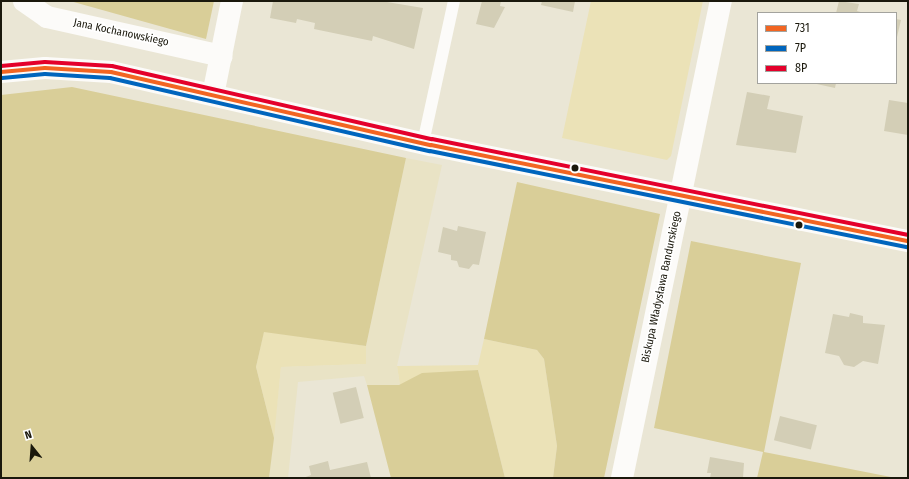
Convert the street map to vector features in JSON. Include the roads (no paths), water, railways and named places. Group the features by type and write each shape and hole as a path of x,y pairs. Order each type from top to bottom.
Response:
{"street":[{"name":"Jana Kochanowskiego","path":"24,1 47,17 222,56"},
{"path":"212,95 222,56 232,1"},
{"name":"Biskupa Władysława Bandurskiego","path":"622,478 721,1"},
{"path":"1,72 45,68 99,71 422,143 908,240"}],"lane":[{"path":"422,143 454,1"}]}
